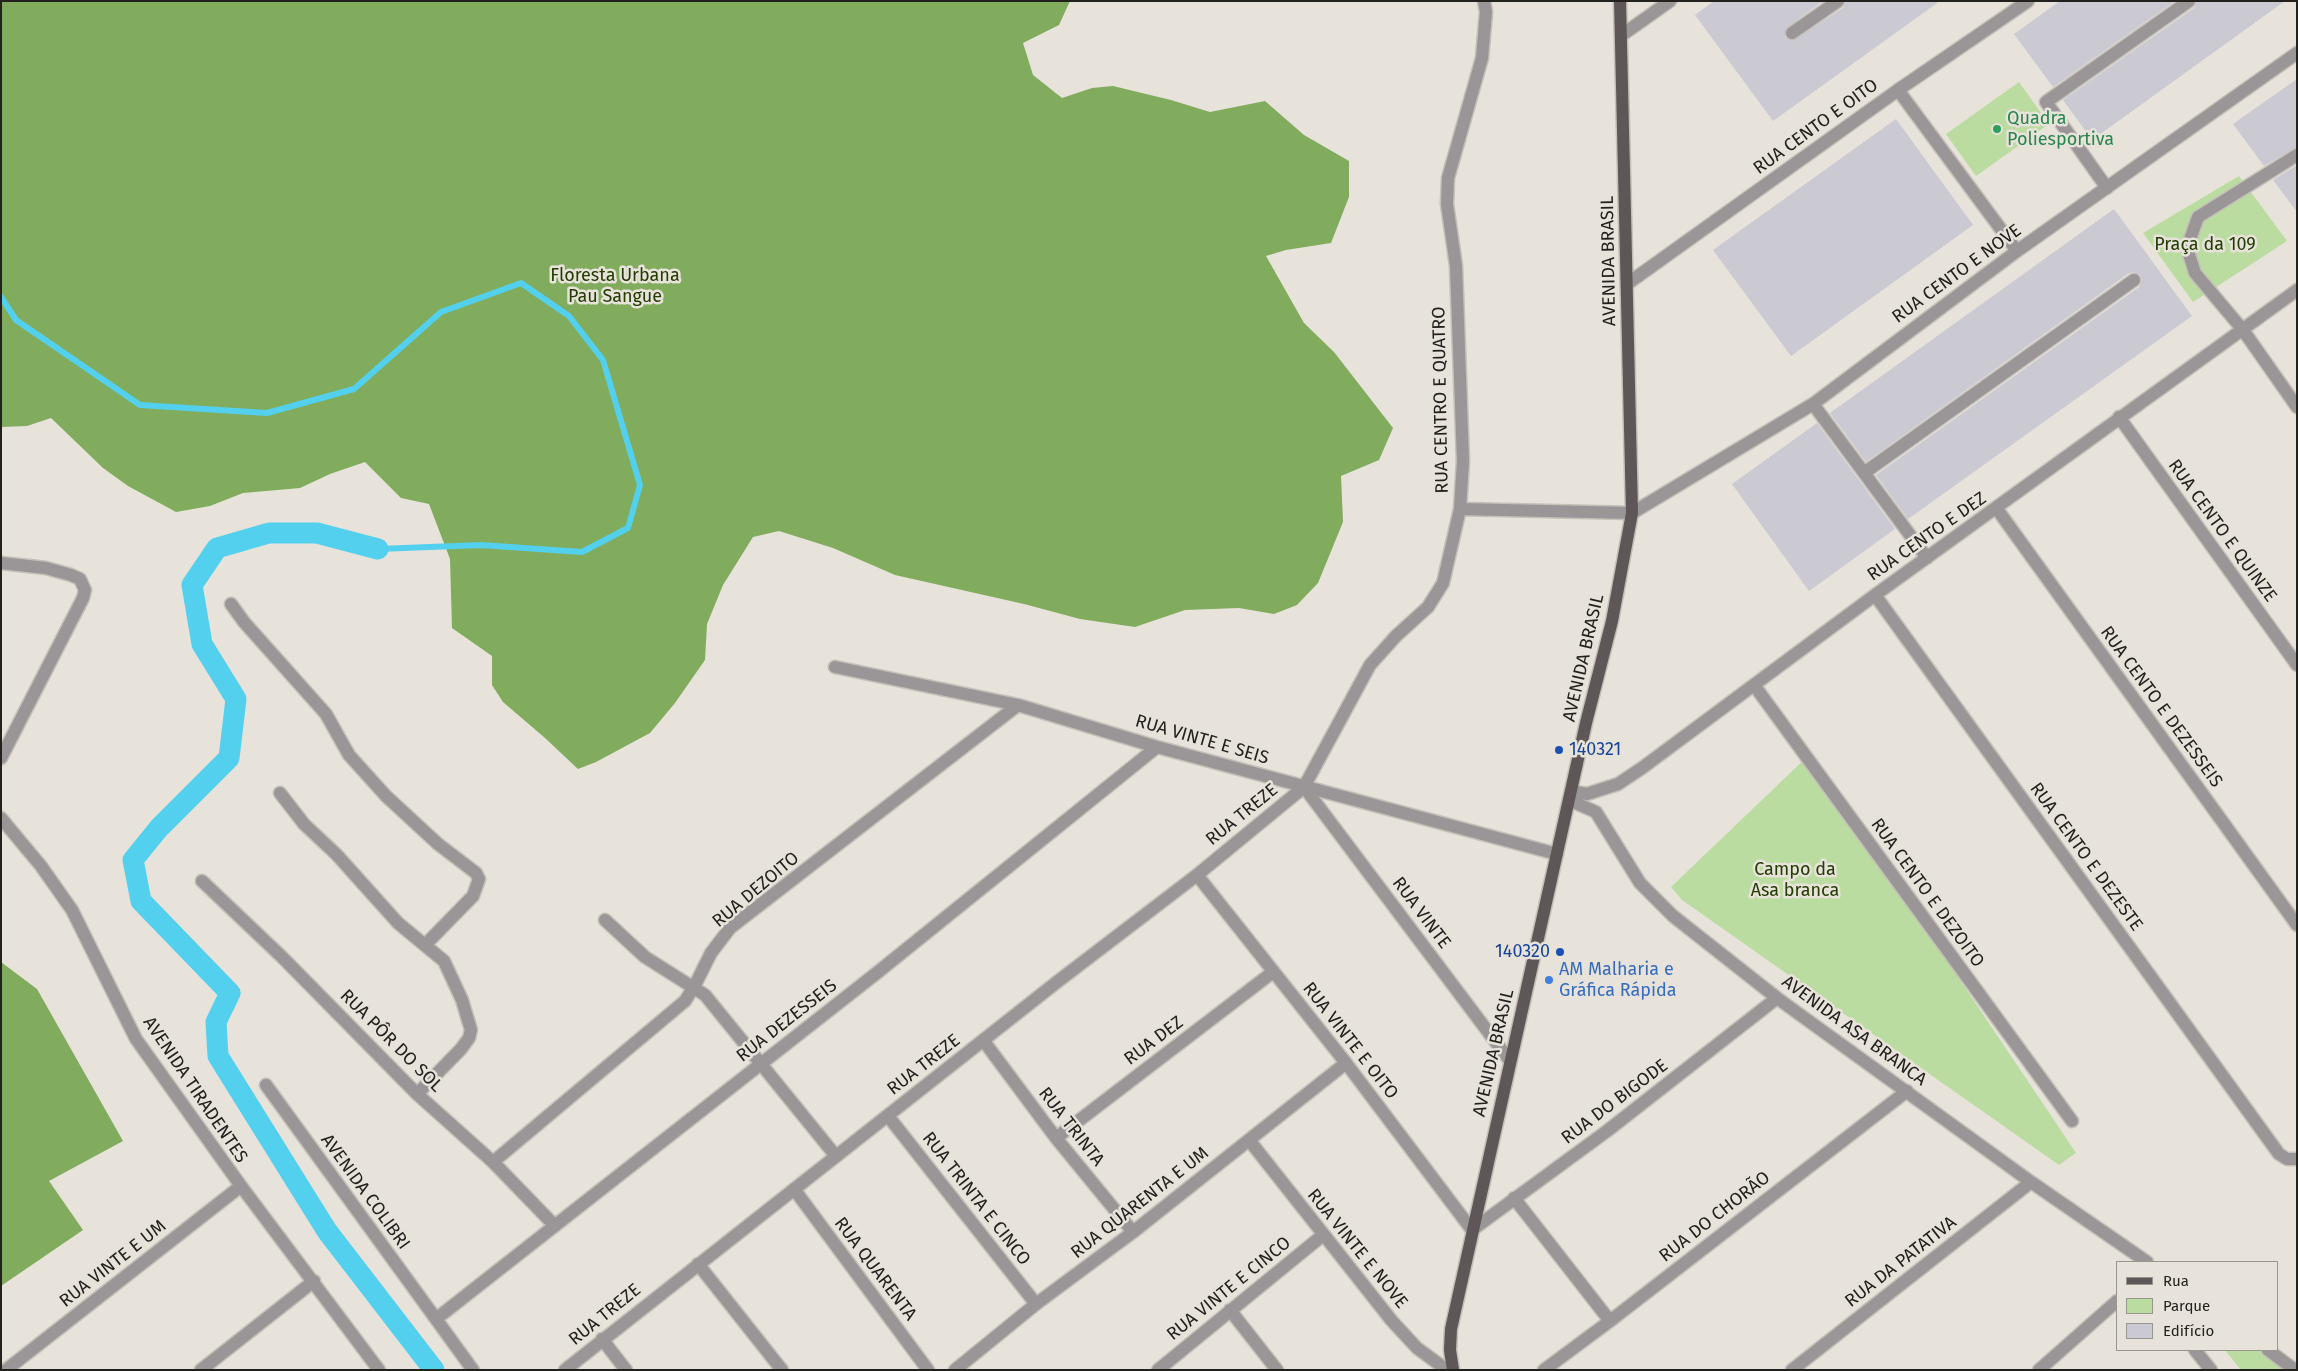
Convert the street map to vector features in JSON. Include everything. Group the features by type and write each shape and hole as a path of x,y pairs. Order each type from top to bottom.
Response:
{"main road":[{"name":"AVENIDA BRASIL","path":"1453,1370 1450,1350 1451,1329 1570,796 1612,621 1632,513 1620,1"}],"street":[{"name":"RUA CENTRO E QUATRO","path":"1304,787 1370,665 1396,636 1428,607 1443,583 1460,509 1463,461 1456,266 1446,204 1448,178 1482,58 1486,12 1484,1"},
{"path":"1622,35 1670,1"},
{"path":"1792,34 1838,1"},
{"name":"RUA CENTO E OITO","path":"1627,284 1898,90 2028,1"},
{"path":"2107,188 2046,102 2189,1"},
{"name":"RUA CENTO E NOVE","path":"1632,513 1813,404 2017,251 2297,52"},
{"path":"1898,90 2017,251"},
{"path":"2297,155 2198,216 2187,248 2195,273 2243,330 2297,407"},
{"path":"1864,473 2134,280"},
{"name":"RUA CENTO E DEZ","path":"1570,796 1587,794 1618,784 1875,595 1996,509 2119,417 2297,290"},
{"path":"1813,404 1927,558"},
{"name":"RUA CENTO E QUINZE","path":"2119,417 2297,665"},
{"path":"1460,509 1632,513"},
{"name":"RUA CENTO E DEZESSEIS","path":"1996,509 2297,924"},
{"path":"1,564 46,568 80,579 84,585 83,598 1,758"},
{"name":"RUA CENTO E DEZESTE","path":"1875,595 2279,1154 2286,1159 2297,1159"},
{"path":"230,604 326,714 349,755 386,796 438,844 476,873 480,879 473,896 425,945"},
{"name":"RUA VINTE E SEIS","path":"835,667 1018,704 1157,747 1557,854"},
{"name":"RUA CENTO E DEZOITO","path":"1754,685 2072,1121"},
{"name":"RUA DEZOITO","path":"493,1162 684,1001 694,987 711,953 730,928 954,757 1018,704"},
{"name":"RUA DEZESSEIS","path":"436,1319 878,972 1157,747"},
{"name":"RUA TREZE","path":"565,1370 835,1155 888,1116 983,1040 1197,875 1304,787"},
{"name":"RUA VINTE","path":"1304,787 1510,1061"},
{"path":"280,793 304,824 337,855 394,918 444,961 462,1000 471,1030 469,1038 462,1049 417,1094"},
{"name":"AVENIDA ASA BRANCA","path":"1570,796 1596,812 1640,883 1672,916 1777,998 2032,1182 2146,1261"},
{"name":"AVENIDA TIRADENTES","path":"1,818 41,866 72,910 136,1039 241,1186 379,1370"},
{"name":"RUA VINTE E OITO","path":"1197,875 1346,1063 1472,1230"},
{"name":"RUA PÔR DO SOL","path":"202,881 282,957 417,1094 493,1162 555,1226"},
{"path":"605,920 645,957 675,978 694,987 705,995 759,1064 835,1155"},
{"name":"RUA DEZ","path":"1056,1138 1274,972"},
{"name":"RUA DO BIGODE","path":"1472,1230 1607,1131 1777,998"},
{"name":"RUA TRINTA","path":"983,1040 1056,1138 1134,1232"},
{"name":"RUA QUARENTA E UM","path":"955,1370 1036,1304 1134,1232 1346,1063"},
{"name":"AVENIDA COLIBRI","path":"266,1085 436,1319"},
{"name":"RUA DO CHORÃO","path":"1544,1370 1610,1321 1907,1090"},
{"name":"RUA TRINTA E CINCO","path":"888,1116 1036,1304"},
{"name":"RUA VINTE E NOVE","path":"1249,1140 1392,1321 1417,1348 1447,1370"},
{"name":"RUA DA PATATIVA","path":"1792,1370 2032,1182"},
{"name":"RUA VINTE E UM","path":"6,1370 241,1186"},
{"name":"RUA QUARENTA","path":"794,1189 928,1370"},
{"path":"1514,1198 1610,1321"},
{"name":"RUA VINTE E CINCO","path":"1158,1370 1323,1235"},
{"path":"698,1264 782,1370"},
{"path":"201,1370 314,1281"},
{"path":"2039,1370 2116,1302"},
{"path":"1230,1310 1277,1370"},
{"path":"436,1319 473,1370"},
{"path":"602,1340 626,1370"},
{"path":"2197,1351 2211,1370"},
{"path":"2269,1351 2295,1370"}],"green space":[{"name":"Floresta Urbana Pau Sangue","path":"1,1 1070,1 1059,25 1023,43 1033,75 1062,98 1092,88 1113,86 1210,112 1265,101 1304,135 1349,161 1349,197 1331,243 1286,250 1266,256 1304,323 1334,352 1393,428 1379,460 1341,476 1343,522 1318,583 1297,605 1274,614 1239,608 1185,610 1135,627 1080,619 1024,604 895,575 833,548 779,531 753,537 723,585 707,624 705,660 675,703 650,733 596,762 578,769 503,702 492,685 492,656 452,628 450,559 429,504 401,498 365,462 330,474 300,488 243,493 210,506 176,512 128,486 103,468 51,418 27,426 1,427"},
{"name":"Quadra Poliesportiva","path":"2019,82 2049,124 1976,176 1946,134"},
{"name":"Praça da 109","path":"2239,176 2287,241 2193,302 2143,233"},
{"name":"Campo da Asa branca","path":"1809,755 2076,1153 2059,1165 1682,900 1671,887"},
{"path":"1,962 37,989 123,1141 49,1181 83,1230 1,1286"},
{"path":"2226,1351 2264,1351 2291,1370 2241,1370"}],"building":[{"path":"1714,1 1823,1 1785,29 1785,37 1792,41 1843,8 1846,1 1940,1 1773,121 1695,15"},
{"path":"2060,1 2175,1 2053,87 2014,34"},
{"path":"2197,1 2285,1 2092,140 2063,100 2194,8"},
{"path":"2297,79 2297,147 2264,166 2233,124"},
{"path":"1896,119 1973,225 1791,356 1713,250"},
{"path":"2297,165 2297,212 2273,180"},
{"path":"2114,209 2192,316 1908,519 1876,475 2139,287 2142,280 2140,275 2134,272 2129,273 1866,462 1830,413"},
{"path":"1817,423 1895,529 1809,591 1732,484"}],"waterway":[{"path":"1,297 16,320 140,405 267,413 354,389 441,312 521,283 569,316 603,360 640,485 628,528 582,552 481,545 378,549"},
{"path":"378,549 317,533 269,533 217,548 192,585 202,644 236,699 229,758 159,828 133,860 141,901 230,993 216,1022 218,1056 327,1231 434,1370"}],"place":[{"name":"Quadra Poliesportiva","path":"1997,129"},
{"name":"140321","path":"1559,750"},
{"name":"140320","path":"1560,952"},
{"name":"AM Malharia e Gráfica Rápida","path":"1549,980"}]}
